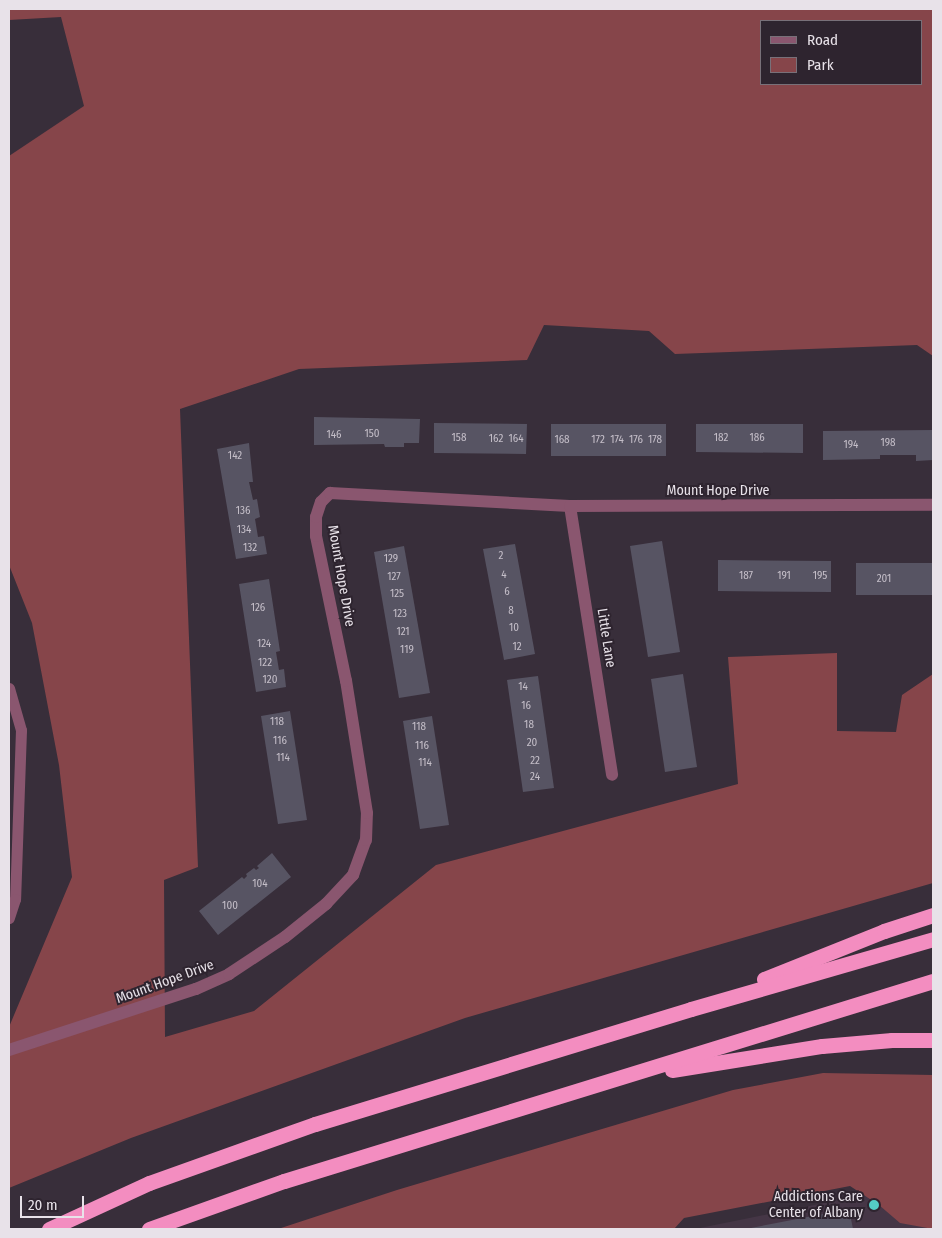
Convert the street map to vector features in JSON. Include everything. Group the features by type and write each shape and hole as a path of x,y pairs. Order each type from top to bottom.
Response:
{"highway":[{"path":"690,1009 884,931 933,915"},
{"path":"50,1229 149,1183 258,1143 690,1009 933,939"},
{"path":"150,1229 284,1181 933,980"},
{"path":"614,1080 822,1046 892,1040 933,1040"}],"street":[{"name":"Mount Hope Drive","path":"9,1050 196,989 228,974 298,926 326,904 353,875 366,840 367,813 346,681 316,536 316,517 321,502 330,493 570,506 933,505"},
{"name":"Little Lane","path":"570,506 612,775"}],"lane":[{"path":"9,688 21,730 15,899 9,918"}],"shaded area":[{"name":"Addictions Care Center of Albany","path":"933,1181 933,1229 695,1229"}],"green space":[{"path":"9,9 933,9 933,356 917,345 675,354 649,331 544,325 527,360 299,369 180,409 198,867 164,880 165,1037 254,1011 436,865 738,784 728,657 837,653 837,731 896,732 902,695 933,674 933,883 465,1018 131,1138 9,1188 9,1027 72,877 59,765 32,623 9,565 9,156 84,106 61,17 9,20"},
{"path":"823,1073 933,1075 933,1229 900,1223 879,1205 850,1186 684,1218 674,1229 278,1229 397,1190 733,1090"}],"building":[{"path":"314,417 420,419 419,443 404,443 404,447 385,447 384,444 314,445"},
{"path":"434,423 527,424 526,454 434,453"},
{"path":"551,424 666,424 666,456 551,456"},
{"path":"696,424 803,424 803,453 696,452"},
{"path":"933,430 933,460 916,461 916,455 880,455 880,459 823,460 823,431"},
{"path":"249,443 253,482 249,482 253,500 257,499 260,517 255,519 258,537 264,536 267,554 236,559 217,449"},
{"path":"662,541 680,652 648,657 630,546"},
{"path":"515,544 535,654 504,660 483,549"},
{"path":"404,546 430,693 399,698 374,552"},
{"path":"718,560 831,561 831,592 718,591"},
{"path":"856,563 933,563 933,595 856,595"},
{"path":"269,579 280,651 276,652 279,670 284,669 286,687 256,692 239,584"},
{"path":"683,674 697,767 665,772 651,679"},
{"path":"538,676 554,788 523,792 507,680"},
{"path":"290,711 307,820 278,824 261,716"},
{"path":"432,716 449,825 420,829 403,721"},
{"path":"272,853 291,877 218,935 199,911 242,877 244,879 247,876 246,874 254,868 256,870 259,868 257,866"},
{"path":"849,1209 853,1229 751,1229 751,1228"}],"place":[{"name":"Addictions Care Center of Albany","path":"874,1205"}]}
